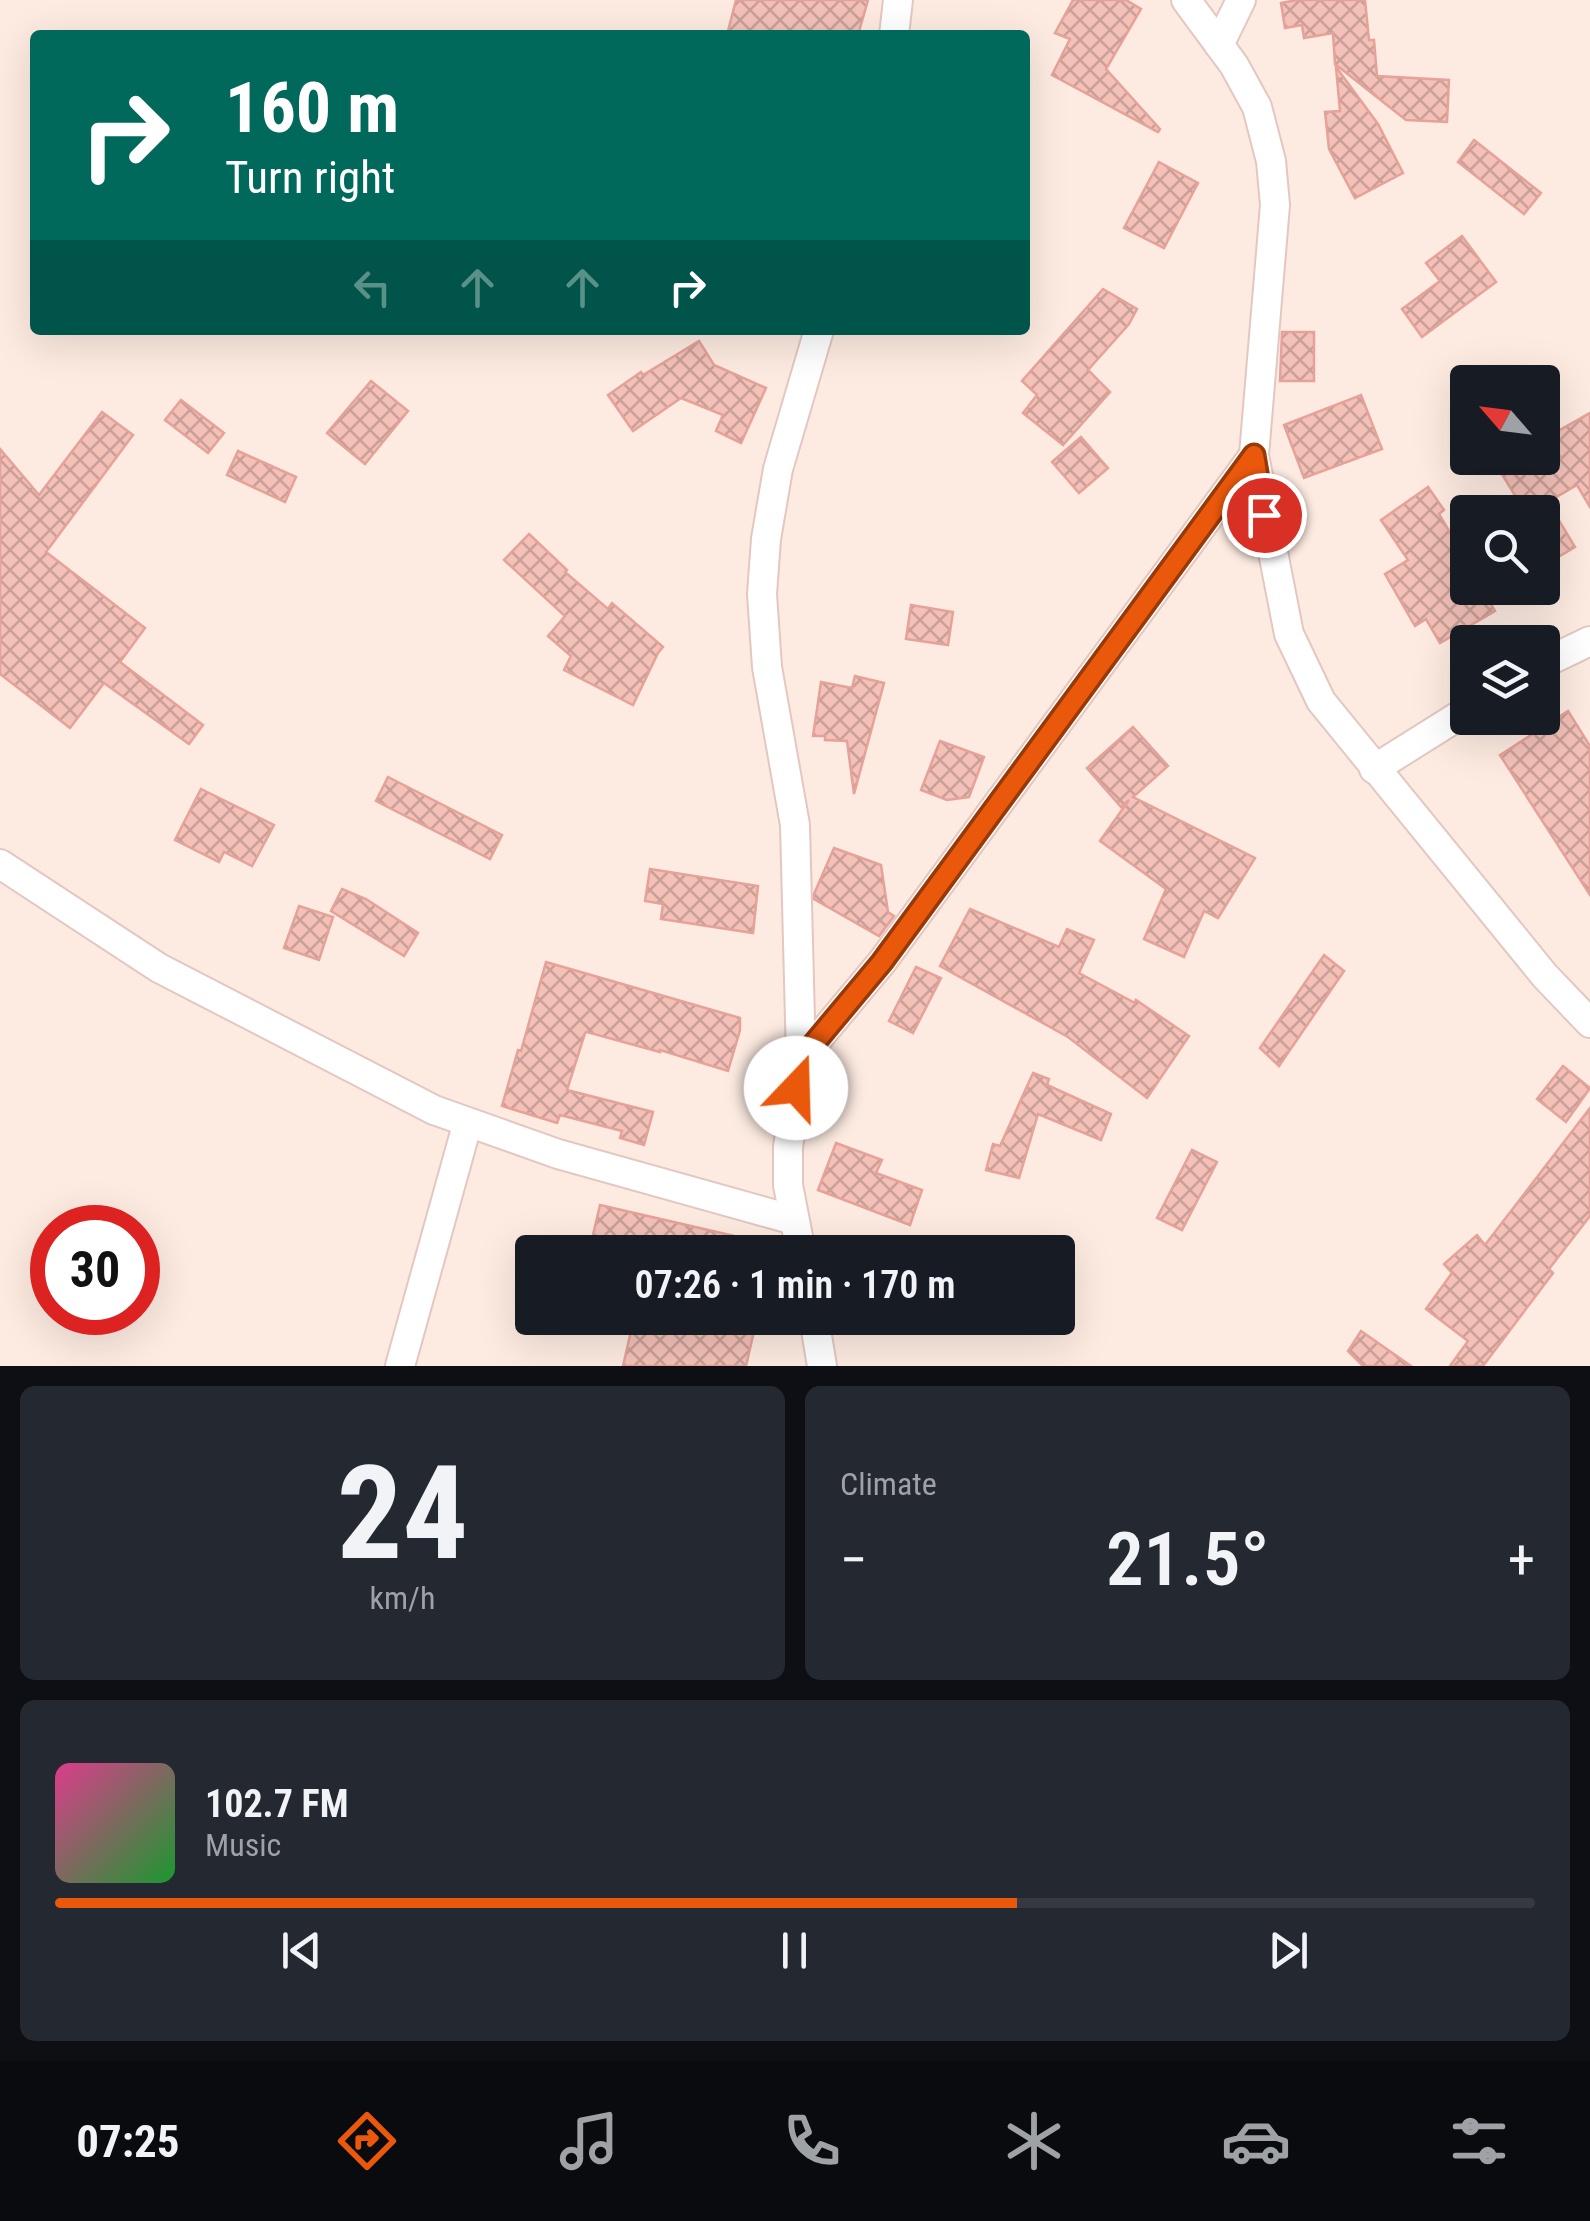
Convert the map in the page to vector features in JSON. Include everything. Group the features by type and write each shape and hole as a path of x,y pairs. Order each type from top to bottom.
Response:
{"street":[{"path":"895,30 898,0"},
{"path":"1186,0 1234,65 1257,108 1272,160 1275,204 1254,455 1289,634 1321,701 1546,976 1590,1023"},
{"path":"1219,45 1241,0"},
{"path":"797,1235 788,1186 788,1148 801,1059 795,825 768,667 762,594 766,539 778,469 818,335"},
{"path":"801,1059 882,962 1254,455"},
{"path":"1560,655 1590,640"},
{"path":"1374,769 1450,721"},
{"path":"0,864 160,968 434,1110 558,1154 794,1220"},
{"path":"400,1366 464,1136"},
{"path":"817,1335 822,1366"}],"building":[{"path":"736,0 868,0 859,30 728,30"},
{"path":"1073,0 1126,0 1141,9 1106,69 1160,129 1158,132 1052,75 1070,39 1055,33"},
{"path":"1365,0 1377,76 1449,80 1447,122 1406,120 1335,64 1333,33 1304,38 1302,25 1285,28 1281,3"},
{"path":"1336,67 1378,124 1403,173 1355,198 1329,149 1325,112 1340,111"},
{"path":"1474,140 1541,193 1524,214 1458,162"},
{"path":"1159,162 1198,183 1164,248 1124,228"},
{"path":"1462,236 1496,282 1422,337 1402,309 1440,281 1426,263"},
{"path":"1103,289 1137,309 1129,324 1088,370 1110,392 1063,445 1023,413 1037,395 1022,381"},
{"path":"1282,332 1314,332 1314,381 1280,381"},
{"path":"699,341 714,365 766,388 741,443 716,431 723,415 681,398 633,431 608,395"},
{"path":"371,381 408,411 365,464 327,433"},
{"path":"1361,395 1382,449 1304,478 1284,425"},
{"path":"181,400 224,433 208,453 165,420"},
{"path":"102,412 133,435 46,552 145,628 120,662 203,725 189,744 104,683 70,728 0,674 0,449 39,495"},
{"path":"1590,413 1590,507 1577,485 1560,495 1515,495 1502,475 1560,475 1560,430"},
{"path":"1081,437 1108,468 1079,493 1052,462"},
{"path":"238,451 296,477 285,502 227,475"},
{"path":"1428,487 1444,510 1439,514 1450,533 1450,605 1492,605 1495,611 1471,625 1450,625 1450,637 1440,643 1426,619 1415,626 1385,574 1408,560 1381,520"},
{"path":"1560,522 1575,547 1560,556"},
{"path":"529,534 608,609 612,603 663,647 633,705 564,670 571,656 548,636 565,616 504,560"},
{"path":"911,605 953,612 948,645 906,639"},
{"path":"855,676 884,683 854,794 847,741 813,736 821,682 852,688"},
{"path":"1568,711 1590,746 1590,895 1500,755 1531,735 1560,735 1560,716"},
{"path":"1133,727 1168,766 1133,797 1255,858 1218,918 1204,911 1184,957 1144,939 1166,889 1100,841 1129,800 1121,807 1087,768"},
{"path":"940,741 984,757 969,797 947,800 921,790"},
{"path":"388,777 502,835 490,859 376,801"},
{"path":"201,789 274,825 252,866 224,852 219,862 175,840"},
{"path":"834,848 881,865 888,912 894,916 879,936 814,899"},
{"path":"650,869 758,886 753,933 661,919 663,904 645,901"},
{"path":"342,889 366,899 418,933 404,956 331,911"},
{"path":"299,906 333,917 319,960 284,948"},
{"path":"970,909 1059,947 1067,929 1094,940 1079,973 1135,1003 1136,1000 1189,1036 1147,1098 1068,1037 940,966"},
{"path":"1324,955 1344,971 1279,1066 1260,1048"},
{"path":"546,962 740,1018 728,1071 585,1033 567,1090 653,1112 644,1145 620,1138 622,1131 560,1115 557,1123 502,1106"},
{"path":"916,967 941,978 913,1033 889,1021"},
{"path":"1563,1066 1590,1088 1566,1122 1537,1099"},
{"path":"1033,1073 1049,1079 1047,1085 1111,1114 1101,1140 1038,1114 1019,1178 986,1170 993,1144 1000,1146"},
{"path":"1590,1108 1590,1216 1483,1366 1450,1366 1468,1341 1426,1309 1452,1273 1444,1264 1477,1235 1485,1245"},
{"path":"836,1143 882,1160 876,1173 922,1190 910,1225 818,1190"},
{"path":"1192,1150 1217,1162 1182,1230 1157,1218"},
{"path":"600,1205 730,1235 593,1235"},
{"path":"1361,1331 1411,1366 1363,1366 1348,1351"},
{"path":"630,1335 753,1335 746,1366 623,1366"}],"route":[{"path":"796,1088 801,1059 882,962 1254,455 1264,515"}]}
